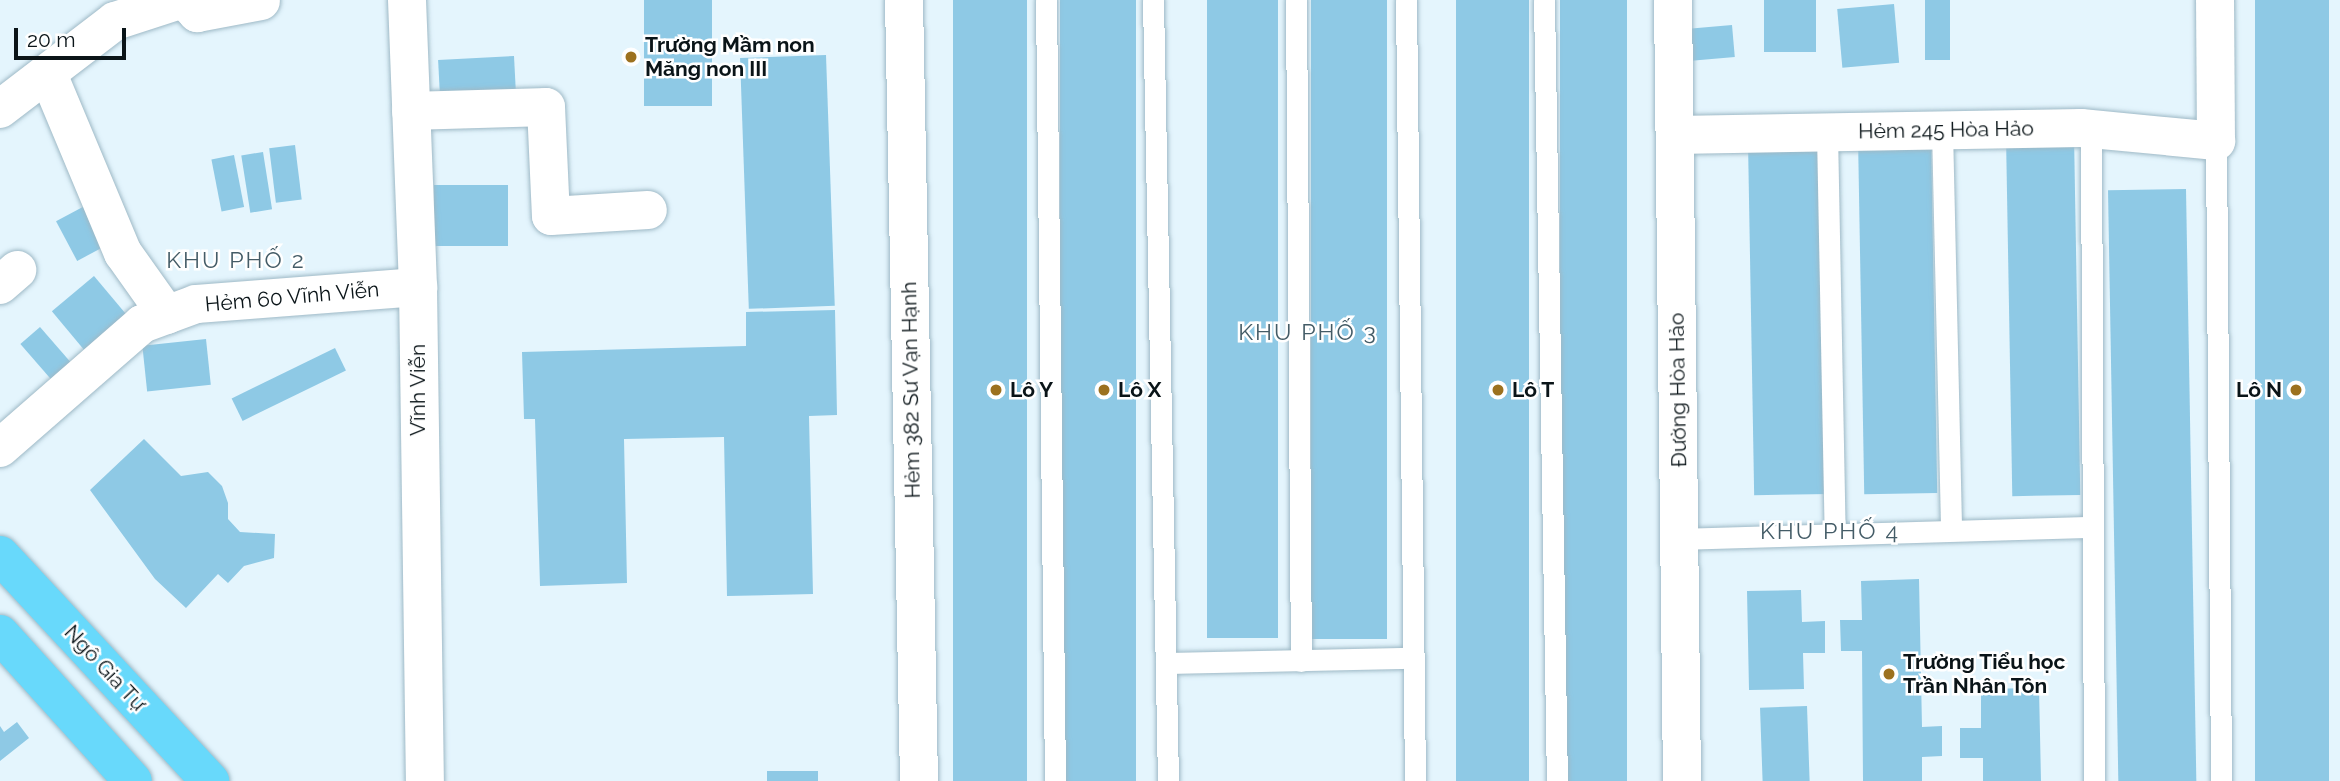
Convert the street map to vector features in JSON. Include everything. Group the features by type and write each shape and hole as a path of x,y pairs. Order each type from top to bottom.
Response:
{"main road":[{"name":"Ngô Gia Tự","path":"0,555 210,781"},
{"path":"0,634 133,781"}],"street":[{"name":"Vĩnh Viễn","path":"407,0 418,287 425,781"},
{"name":"Hẻm 382 Sư Vạn Hạnh","path":"904,0 919,781"},
{"name":"Đường Hòa Hảo","path":"1673,0 1682,781"},
{"path":"2215,0 2216,141"},
{"path":"0,108 48,74 115,20 170,2 197,13 261,1"},
{"path":"48,74 123,253 167,314"},
{"path":"411,111 546,107 551,216 648,210"},
{"name":"Hẻm 245 Hòa Hảo","path":"1675,135 1942,129 2091,130 2216,141"},
{"name":"Hẻm 60 Vĩnh Viễn","path":"0,447 142,324 167,314 196,304 418,287"}],"lane":[{"path":"1046,0 1055,781"},
{"path":"1153,0 1168,781"},
{"path":"1296,0 1301,661"},
{"path":"1406,0 1415,781"},
{"path":"1544,0 1557,781"},
{"path":"1942,129 1951,529"},
{"path":"2091,130 2094,781"},
{"path":"1827,132 1835,534"},
{"path":"2216,141 2221,781"},
{"path":"1679,539 1951,529 2093,527"},
{"path":"1166,663 1413,658"}],"building":[{"path":"644,0 712,0 712,106 644,106"},
{"name":"Lô Y","path":"953,0 1027,0 1027,781 953,781"},
{"name":"Lô X","path":"1060,0 1136,0 1136,781 1060,781"},
{"path":"1207,0 1278,0 1278,638 1207,638"},
{"path":"1311,0 1387,0 1387,639 1311,639"},
{"name":"Lô T","path":"1456,0 1529,0 1529,781 1456,781"},
{"path":"1560,0 1627,0 1627,781 1560,781"},
{"path":"1764,0 1816,0 1816,52 1764,52"},
{"path":"1925,0 1950,0 1950,60 1925,60"},
{"name":"Lô N","path":"2255,0 2329,0 2329,781 2255,781"},
{"path":"1894,4 1899,63 1842,68 1837,9"},
{"path":"1732,25 1735,57 1680,62 1677,30"},
{"path":"826,55 835,306 749,309 740,58"},
{"path":"514,56 516,101 440,105 438,60"},
{"path":"2074,135 2080,495 2012,496 2006,136"},
{"path":"1931,136 1937,493 1864,494 1858,137"},
{"path":"1824,141 1830,494 1754,495 1748,142"},
{"path":"295,145 302,200 276,203 269,148"},
{"path":"263,152 272,209 250,213 241,155"},
{"path":"234,155 244,207 222,211 211,159"},
{"path":"434,185 508,185 508,246 434,246"},
{"path":"2186,189 2196,781 2118,781 2108,190"},
{"path":"94,201 115,241 77,261 56,221"},
{"path":"94,276 126,314 84,350 52,311"},
{"path":"835,310 837,415 809,416 813,594 727,596 724,437 624,439 627,583 540,586 535,419 524,419 522,352 746,346 746,312"},
{"path":"40,327 77,369 57,386 20,344"},
{"path":"206,339 211,385 147,391 142,346"},
{"path":"335,348 346,370 243,421 232,398"},
{"path":"144,439 181,476 208,472 222,486 228,503 228,519 240,532 275,534 274,558 244,566 228,583 218,574 186,608 155,579 90,490"},
{"path":"1919,579 1922,727 1942,726 1942,756 1922,757 1922,781 1863,781 1862,651 1841,651 1840,620 1862,620 1861,581"},
{"path":"1801,590 1802,622 1825,621 1825,653 1803,653 1804,689 1749,690 1747,591"},
{"path":"2039,688 2041,781 1983,781 1983,758 1960,758 1960,728 1981,728 1981,689"},
{"path":"1807,706 1810,781 1763,781 1760,708"},
{"path":"17,722 29,738 0,761 0,726 4,732"},
{"path":"767,771 818,771 818,781 767,781"}],"place":[{"name":"Trường Mầm non Măng non III","path":"631,57"},
{"name":"Lô Y","path":"996,390"},
{"name":"Lô X","path":"1104,390"},
{"name":"Lô T","path":"1498,390"},
{"name":"Lô N","path":"2296,390"},
{"name":"Trường Tiểu học Trần Nhân Tôn","path":"1889,674"}],"district":[{"name":"KHU PHỐ 2","path":"236,260"},
{"name":"KHU PHỐ 3","path":"1308,332"},
{"name":"KHU PHỐ 4","path":"1830,531"}]}
